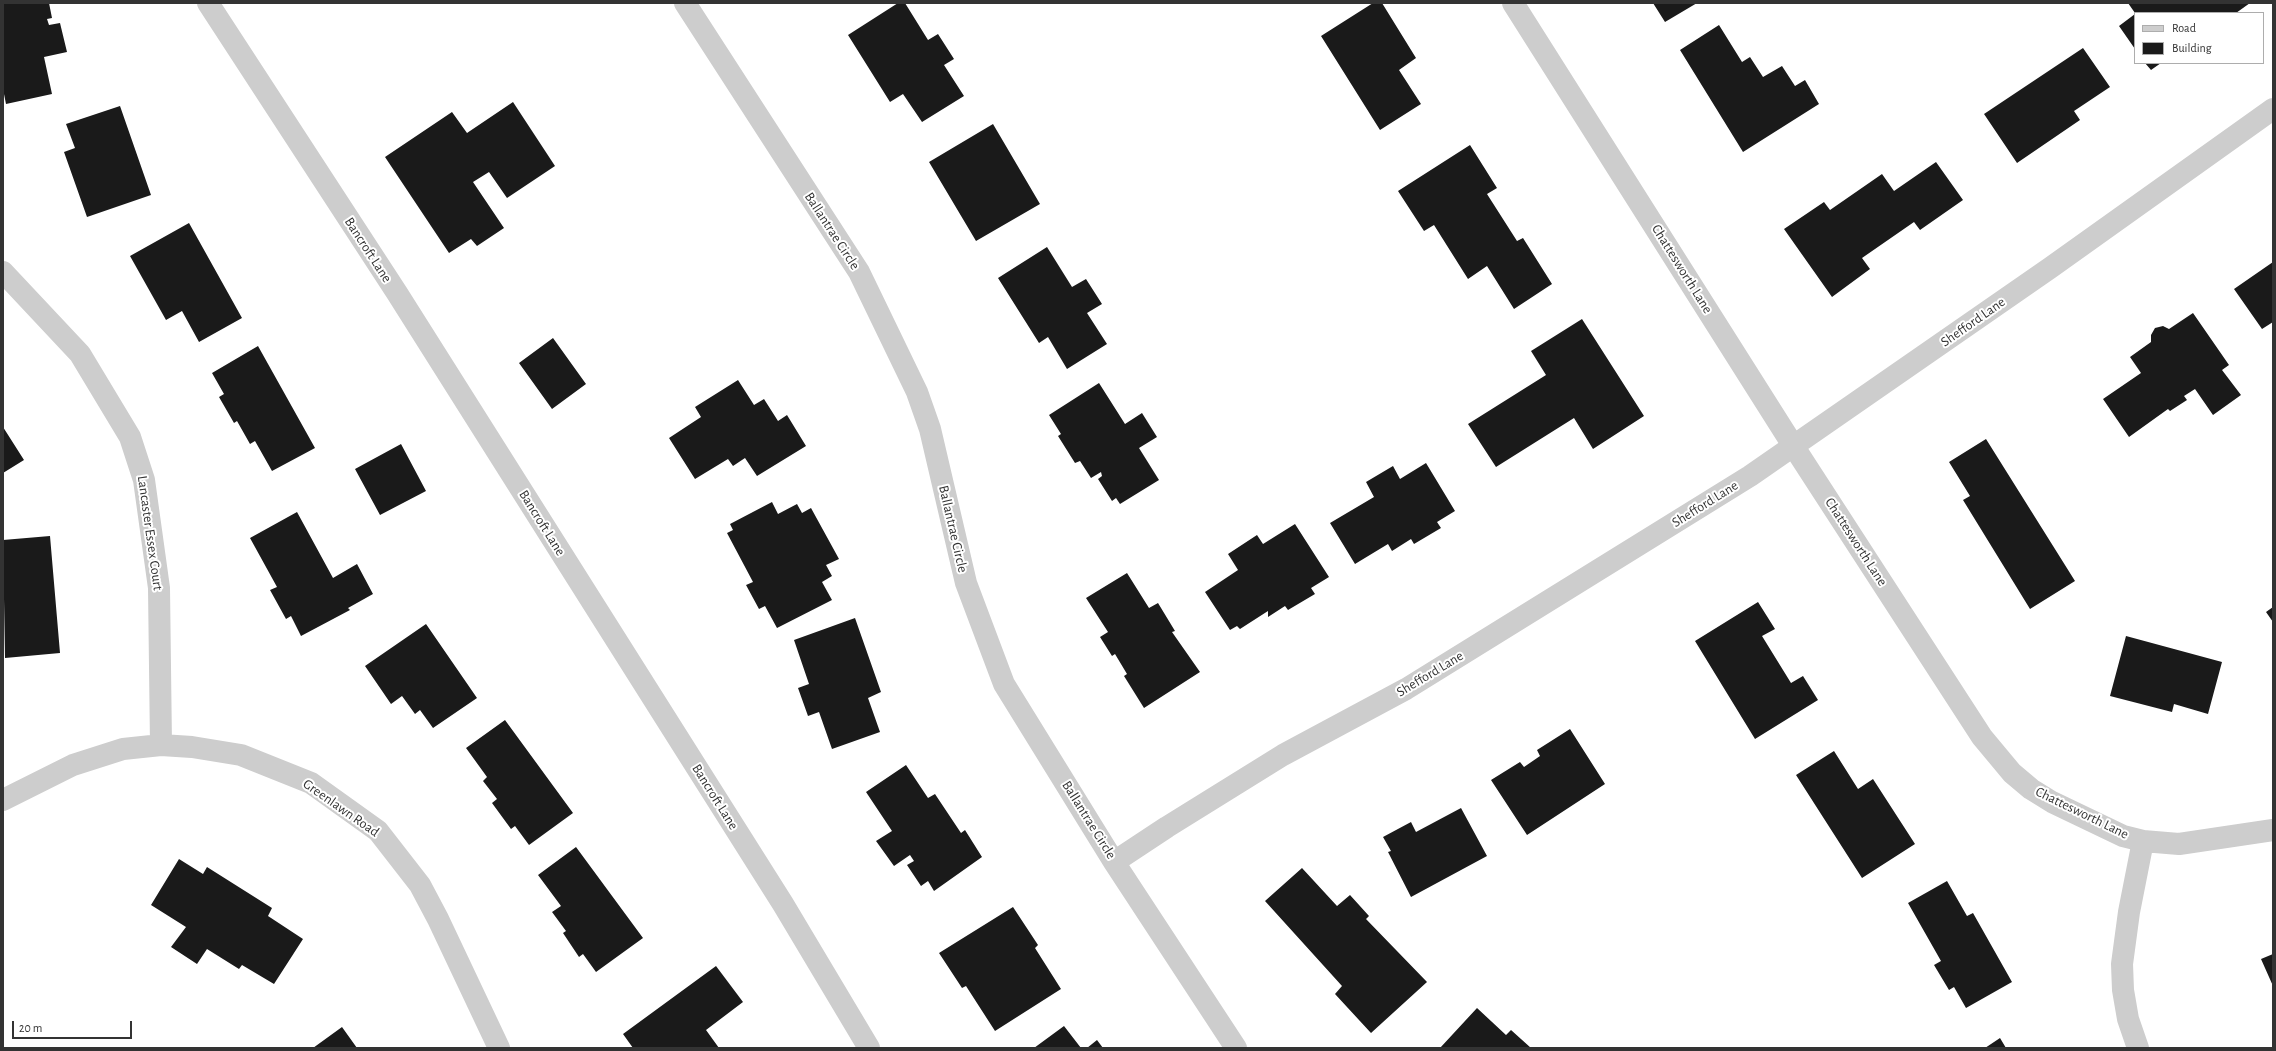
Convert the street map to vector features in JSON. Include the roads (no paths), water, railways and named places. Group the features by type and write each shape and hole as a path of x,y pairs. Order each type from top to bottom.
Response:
{"street":[{"name":"Bancroft Lane","path":"208,3 410,314 783,904 869,1048"},
{"name":"Ballantrae Circle","path":"685,3 859,272 917,392 930,429 966,583 1004,684 1114,862 1236,1048"},
{"name":"Chattesworth Lane","path":"1513,3 1794,446 1982,738 2012,773 2031,789 2052,802 2123,836 2143,841 2128,912 2122,964 2123,990 2128,1019 2138,1048"},
{"name":"Shefford Lane","path":"1114,862 1167,827 1283,755 1406,689 1750,476 2273,109"},
{"name":"Lancaster Essex Court","path":"3,272 80,354 132,444 144,480 159,588 161,745"},
{"name":"Greenlawn Road","path":"3,800 73,765 123,750 161,745 192,747 242,755 311,783 378,831 420,885 438,919 499,1048"},
{"path":"2143,841 2179,844 2273,830"}]}
